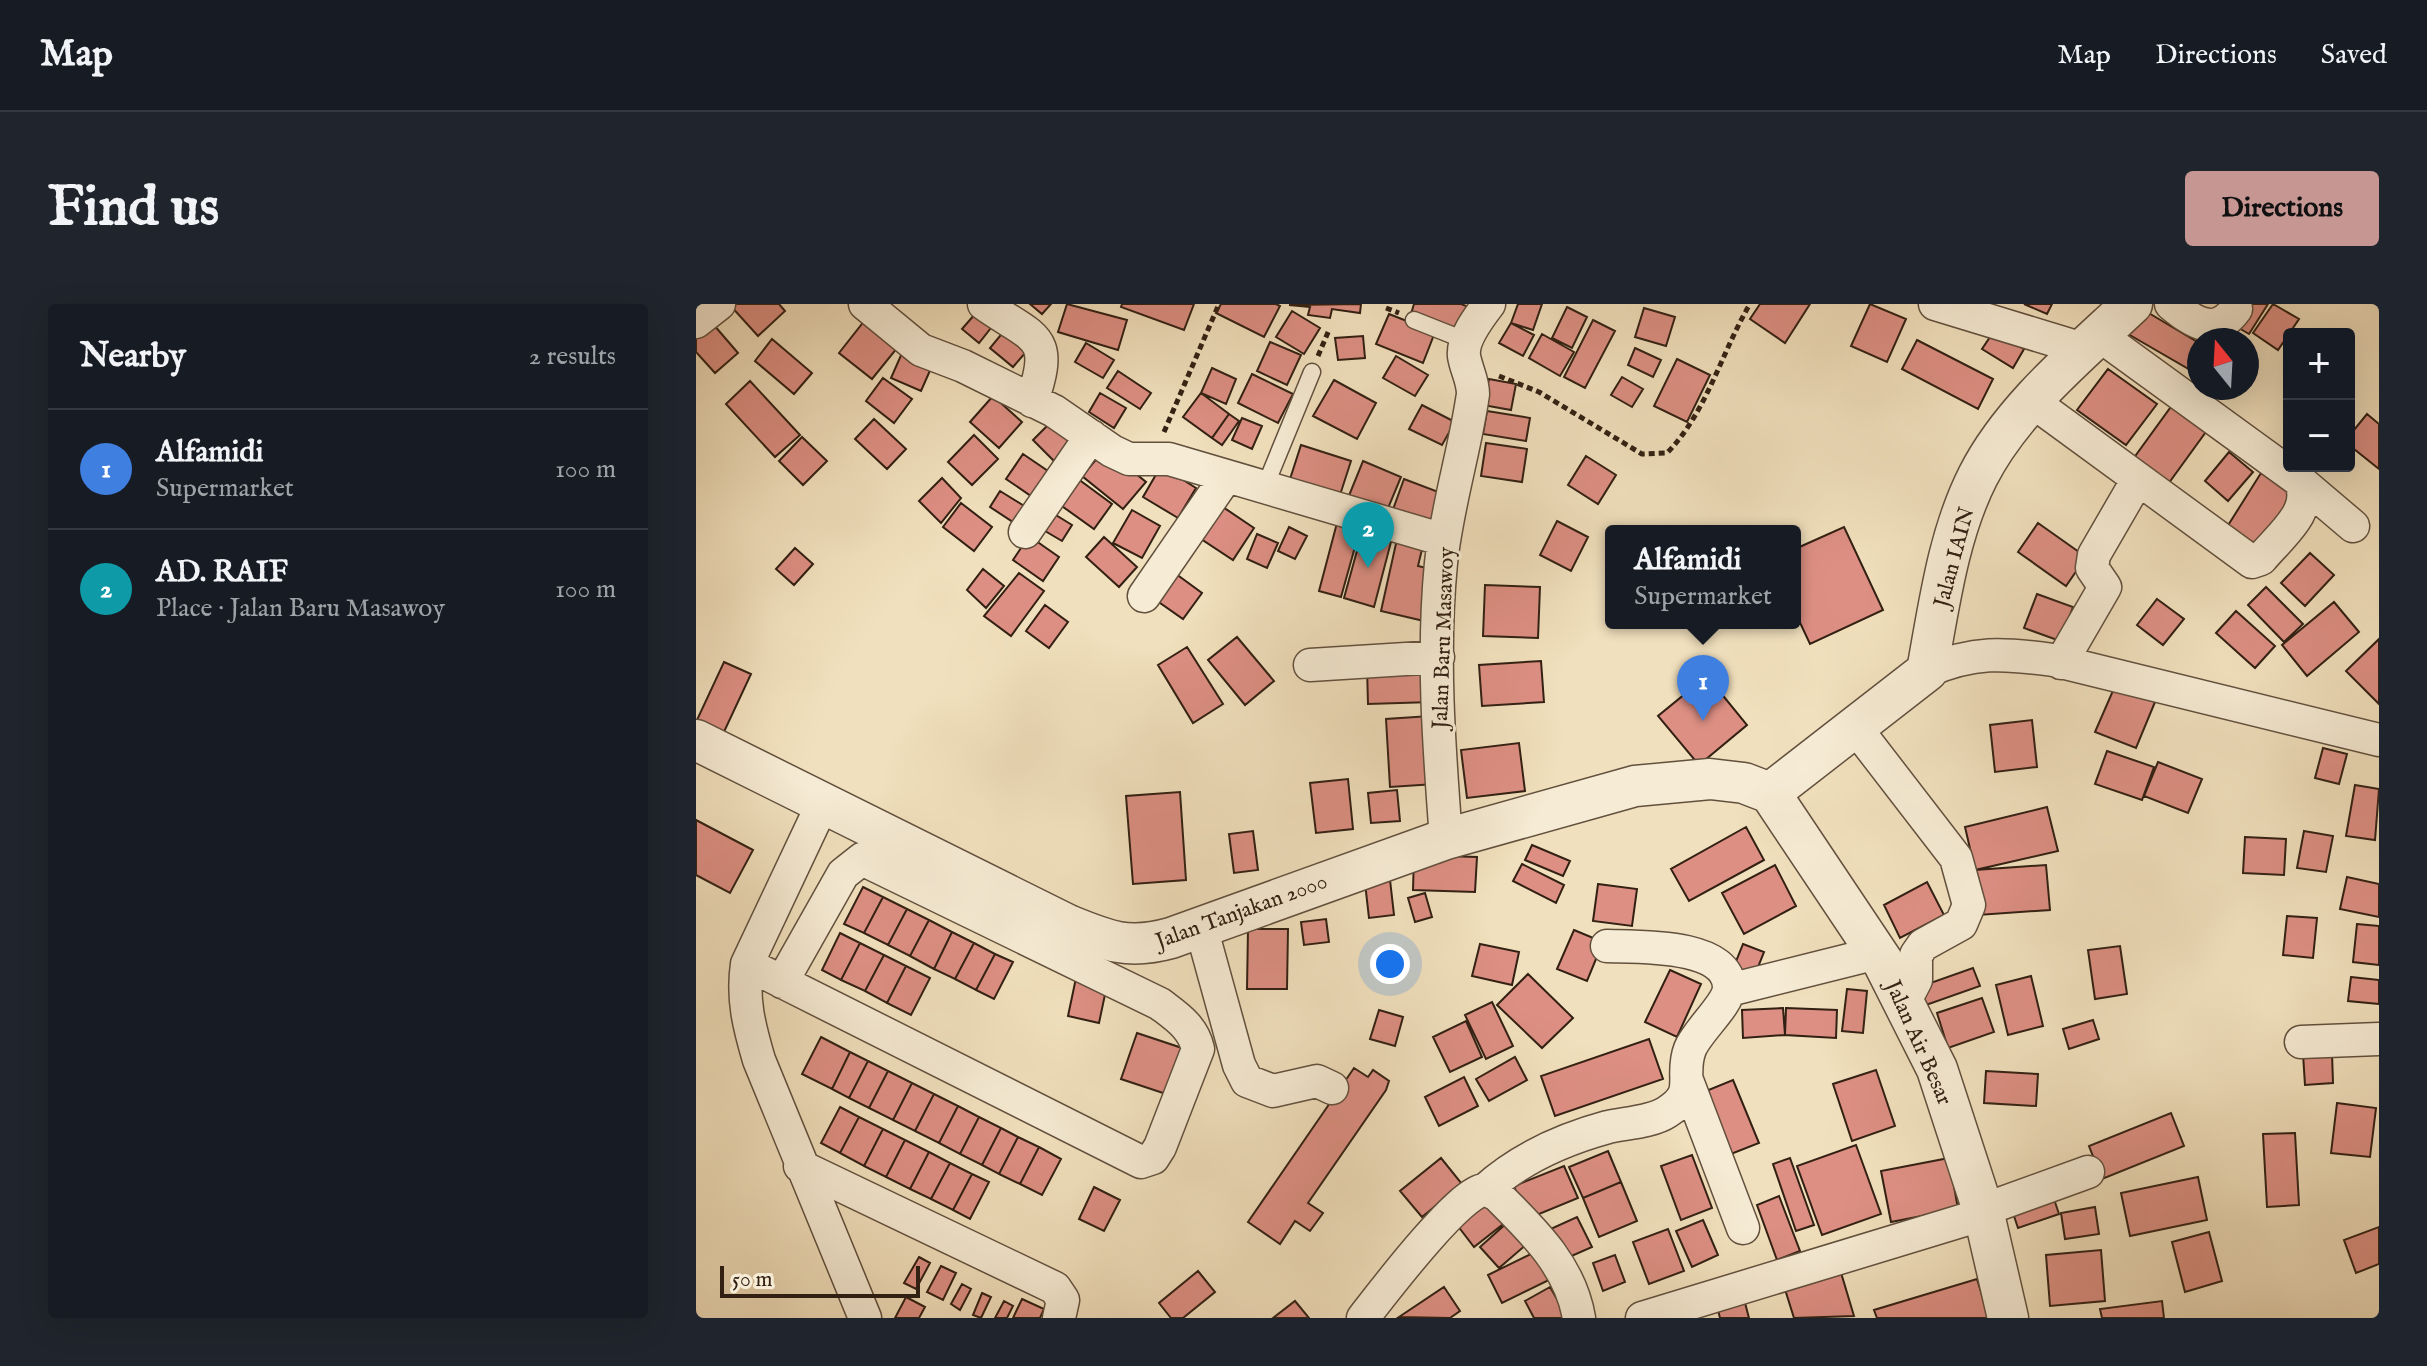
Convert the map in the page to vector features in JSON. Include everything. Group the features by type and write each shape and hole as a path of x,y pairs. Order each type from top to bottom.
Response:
{"street":[{"path":"696,322 719,304"},
{"path":"865,304 921,350 963,366 1032,401 1129,459 1169,459 1444,540"},
{"path":"984,304 1040,343 1044,355 1042,372 1032,401"},
{"path":"1467,354 1489,304"},
{"path":"1935,304 2091,342 2300,481 2353,526"},
{"name":"Jalan IAIN","path":"1927,671 1952,550 1966,504 1979,475 2001,440 2033,402 2132,304"},
{"path":"2171,304 2201,326 2214,326 2229,318 2236,309"},
{"name":"Jalan Baru Masawoy","path":"1446,839 1438,594 1444,540 1473,394 1467,354"},
{"path":"2033,402 2256,562 2303,508 2305,491 2300,481"},
{"path":"1025,532 1091,436"},
{"path":"1144,596 1226,477"},
{"path":"2061,663 2105,587 2092,568 2094,555 2138,479"},
{"path":"1770,793 1927,671 1974,655 2000,653 2061,663 2379,740"},
{"path":"1310,665 1438,657"},
{"path":"1855,727 1956,858 1969,905 1961,924 1923,945 1916,955 1916,980 1905,1001"},
{"name":"Jalan Tanjakan 2000","path":"696,740 822,805 1111,943 1152,943 1446,839 1574,801 1671,780 1744,783 1770,793"},
{"name":"Jalan Air Besar","path":"1770,793 1877,953 1905,1001 1937,1069 1984,1212 2008,1318"},
{"path":"822,805 747,964 743,992 746,1017 800,1166 865,1318"},
{"path":"747,964 782,982 1141,1162 1153,1158 1160,1147 1198,1049 1195,1037 1186,1024 1160,1004 862,859 843,874 782,982"},
{"path":"1201,927 1239,1065 1247,1081 1273,1091 1317,1081 1332,1088"},
{"path":"1607,946 1681,949 1709,959 1726,978 1729,990"},
{"path":"1743,1228 1688,1083 1685,1061 1695,1037 1729,990 1877,953"},
{"path":"2301,1042 2379,1039"},
{"path":"1363,1318 1436,1228 1475,1193 1485,1190 1502,1175 1541,1151 1605,1128 1664,1114 1685,1098 1688,1083"},
{"path":"800,1166 1055,1288 1063,1300 1059,1318"},
{"path":"1642,1318 1984,1212 2088,1172"},
{"path":"1485,1190 1496,1194 1544,1242 1577,1304 1579,1318"}],"lane":[{"path":"1414,320 1467,354"},
{"path":"1264,489 1312,372"}],"path":[{"path":"1152,459 1219,304"},
{"path":"1467,354 1642,454 1667,453 1682,437 1698,410 1750,304"}],"building":[{"path":"729,304 779,304 785,311 758,336"},
{"path":"1030,304 1051,304 1042,314"},
{"path":"1067,304 1127,320 1118,350 1058,332"},
{"path":"1122,304 1194,304 1184,330 1121,307"},
{"path":"1221,304 1280,306 1264,337 1216,313"},
{"path":"1361,304 1360,313 1332,309 1330,318 1308,315 1310,307 1289,305"},
{"path":"1414,304 1461,304 1469,307 1459,332 1411,314"},
{"path":"1518,304 1542,304 1533,330 1511,323"},
{"path":"1760,304 1810,304 1785,343 1750,319"},
{"path":"1870,304 1906,319 1887,362 1851,346"},
{"path":"2024,304 2052,304 2047,314"},
{"path":"2244,304 2268,304 2253,328 2239,328 2232,324"},
{"path":"2273,304 2299,319 2293,328 2283,328 2283,343 2278,350 2259,337 2259,328 2256,328"},
{"path":"982,306 998,319 979,343 962,329"},
{"path":"1567,307 1587,317 1572,348 1552,338"},
{"path":"1644,308 1675,317 1666,346 1635,337"},
{"path":"2142,309 2187,336 2187,368 2128,334"},
{"path":"1292,311 1320,328 1304,354 1276,337"},
{"path":"1389,314 1435,332 1423,363 1376,344"},
{"path":"869,315 902,342 872,379 839,353"},
{"path":"707,317 738,353 715,373 696,352 696,326"},
{"path":"1593,320 1615,331 1585,388 1564,377"},
{"path":"1511,323 1534,335 1523,356 1499,343"},
{"path":"1009,325 1032,345 1013,367 990,348"},
{"path":"1994,331 2024,349 2013,368 1982,349"},
{"path":"1542,334 1574,352 1560,376 1529,358"},
{"path":"1363,336 1365,358 1338,360 1335,338"},
{"path":"772,339 812,373 794,394 755,361"},
{"path":"1917,340 1993,379 1978,409 1902,369"},
{"path":"1270,342 1301,355 1287,385 1257,371"},
{"path":"1086,343 1114,360 1103,378 1075,362"},
{"path":"1635,348 1661,360 1653,377 1628,365"},
{"path":"902,353 932,366 921,391 891,378"},
{"path":"1396,356 1428,375 1415,396 1383,378"},
{"path":"1677,359 1710,375 1687,422 1654,406"},
{"path":"1212,368 1236,379 1226,404 1201,393"},
{"path":"2108,369 2157,404 2126,445 2077,410"},
{"path":"1118,371 1151,393 1140,409 1107,388"},
{"path":"1252,374 1293,394 1278,423 1238,403"},
{"path":"1622,377 1643,389 1632,407 1611,395"},
{"path":"883,378 912,399 894,423 866,401"},
{"path":"1489,379 1516,384 1511,410 1483,405"},
{"path":"1334,380 1376,403 1357,439 1313,416"},
{"path":"750,381 800,435 775,457 726,404"},
{"path":"1100,393 1126,408 1114,428 1089,412"},
{"path":"1201,393 1229,414 1212,438 1183,417"},
{"path":"993,396 1022,422 999,448 970,422"},
{"path":"2173,404 2208,429 2163,491 2128,466"},
{"path":"1422,405 1455,422 1442,445 1409,429"},
{"path":"1487,411 1530,418 1526,441 1483,434"},
{"path":"1229,414 1239,421 1222,445 1212,438"},
{"path":"2367,414 2379,424 2379,469 2355,450 2355,429"},
{"path":"1242,418 1262,426 1252,449 1232,440"},
{"path":"874,419 906,449 887,469 855,439"},
{"path":"1051,422 1072,442 1054,461 1033,440"},
{"path":"974,435 998,459 972,485 948,462"},
{"path":"802,437 827,461 803,485 779,461"},
{"path":"1486,443 1527,449 1522,482 1481,476"},
{"path":"1301,445 1351,461 1340,495 1290,479"},
{"path":"1105,449 1146,482 1123,509 1082,476"},
{"path":"2229,452 2253,472 2228,501 2205,481"},
{"path":"1023,454 1048,471 1031,496 1006,479"},
{"path":"1586,456 1616,475 1598,504 1568,485"},
{"path":"1363,461 1401,477 1386,513 1348,498"},
{"path":"1161,466 1196,488 1178,518 1143,497"},
{"path":"1070,473 1112,504 1094,529 1052,499"},
{"path":"2261,473 2296,494 2262,549 2227,527"},
{"path":"942,478 961,498 941,523 919,501"},
{"path":"1404,479 1449,496 1437,531 1391,515"},
{"path":"1000,491 1026,507 1016,524 990,507"},
{"path":"961,503 992,527 974,551 943,527"},
{"path":"1217,503 1254,528 1233,560 1195,535"},
{"path":"1132,510 1160,526 1142,558 1113,543"},
{"path":"1051,512 1072,525 1062,541 1040,528"},
{"path":"1557,521 1588,537 1571,571 1540,555"},
{"path":"1337,523 1360,529 1341,597 1319,591"},
{"path":"2038,523 2086,557 2066,586 2018,552"},
{"path":"1289,527 1307,536 1295,559 1278,551"},
{"path":"1844,527 1883,610 1810,644 1801,625 1801,546"},
{"path":"1363,529 1392,538 1374,607 1344,598"},
{"path":"1257,534 1278,543 1267,568 1247,559"},
{"path":"1029,536 1059,557 1043,581 1013,560"},
{"path":"1104,537 1137,567 1119,587 1086,557"},
{"path":"1397,539 1423,545 1418,566 1435,570 1424,621 1381,611"},
{"path":"795,548 813,564 794,585 776,569"},
{"path":"2310,553 2334,575 2305,606 2281,583"},
{"path":"983,569 1004,586 986,608 967,590"},
{"path":"1172,571 1202,593 1183,619 1153,598"},
{"path":"1019,573 1044,591 1011,636 984,616"},
{"path":"1485,585 1540,587 1538,638 1483,636"},
{"path":"2266,587 2303,624 2284,642 2248,605"},
{"path":"2037,594 2073,607 2060,641 2024,628"},
{"path":"2157,599 2184,619 2163,645 2137,625"},
{"path":"2334,602 2359,632 2307,676 2282,645"},
{"path":"1045,605 1068,622 1049,648 1026,631"},
{"path":"2236,611 2275,646 2255,668 2216,633"},
{"path":"1237,637 1274,681 1245,705 1208,660"},
{"path":"2379,639 2379,704 2346,671"},
{"path":"1187,647 1223,704 1193,723 1158,665"},
{"path":"1541,661 1544,702 1482,706 1479,665"},
{"path":"724,662 751,674 723,734 696,722"},
{"path":"1431,666 1432,702 1368,704 1367,668"},
{"path":"1707,676 1747,725 1699,765 1658,716"},
{"path":"2115,686 2155,702 2136,748 2095,732"},
{"path":"1430,716 1435,784 1390,787 1386,719"},
{"path":"2032,720 2037,767 1995,772 1990,725"},
{"path":"1519,743 1525,791 1467,798 1461,750"},
{"path":"2323,748 2347,754 2339,784 2315,778"},
{"path":"2107,751 2154,767 2142,800 2095,784"},
{"path":"2158,762 2202,779 2188,813 2144,796"},
{"path":"1348,779 1353,829 1316,833 1310,783"},
{"path":"2355,785 2379,789 2375,840 2346,836"},
{"path":"1397,790 1400,821 1371,823 1368,793"},
{"path":"1180,792 1186,880 1133,884 1126,796"},
{"path":"2047,807 2058,851 1975,870 1965,827"},
{"path":"696,820 753,850 730,893 696,875"},
{"path":"1746,827 1764,860 1689,901 1671,869"},
{"path":"1253,831 1258,870 1234,873 1229,834"},
{"path":"2304,831 2333,836 2326,872 2297,868"},
{"path":"2245,837 2286,839 2284,875 2243,873"},
{"path":"1532,845 1570,861 1563,876 1525,860"},
{"path":"1414,855 1477,857 1475,892 1413,890"},
{"path":"1522,864 1564,885 1556,903 1513,881"},
{"path":"1775,865 1796,906 1744,934 1722,893"},
{"path":"2046,865 2050,910 1978,915 1975,870"},
{"path":"1389,871 1394,915 1369,918 1364,874"},
{"path":"2347,877 2379,884 2379,917 2340,909"},
{"path":"1927,882 1944,915 1900,938 1884,905"},
{"path":"1598,884 1637,889 1632,926 1593,921"},
{"path":"863,887 883,897 864,933 844,924"},
{"path":"1425,893 1432,917 1415,922 1408,898"},
{"path":"883,897 907,909 888,945 864,933"},
{"path":"907,909 929,920 910,956 888,945"},
{"path":"2287,916 2317,918 2313,958 2283,955"},
{"path":"1326,919 1329,942 1304,945 1301,922"},
{"path":"929,920 952,932 934,969 910,956"},
{"path":"2357,924 2379,926 2379,965 2353,962"},
{"path":"1248,929 1288,929 1287,989 1247,989"},
{"path":"1574,930 1603,942 1587,981 1557,969"},
{"path":"952,932 974,943 955,979 934,969"},
{"path":"840,933 860,943 841,980 822,970"},
{"path":"860,943 884,955 865,991 841,980"},
{"path":"974,943 995,954 976,990 955,979"},
{"path":"1480,944 1519,952 1512,985 1472,976"},
{"path":"1743,944 1764,952 1752,982 1731,974"},
{"path":"2120,946 2127,994 2095,999 2088,950"},
{"path":"995,954 1013,962 994,999 976,990"},
{"path":"884,955 906,966 887,1003 865,991"},
{"path":"906,966 930,978 911,1015 887,1003"},
{"path":"1973,968 1980,986 1926,1005 1919,987"},
{"path":"1670,970 1701,984 1677,1037 1645,1022"},
{"path":"1528,974 1573,1018 1542,1048 1497,1005"},
{"path":"2031,976 2043,1026 2008,1035 1996,985"},
{"path":"2351,977 2379,980 2379,1004 2348,1001"},
{"path":"1076,978 1107,985 1099,1023 1068,1016"},
{"path":"1847,989 1867,991 1863,1033 1842,1031"},
{"path":"1982,998 1994,1032 1948,1048 1937,1013"},
{"path":"1492,1002 1513,1046 1486,1059 1465,1015"},
{"path":"1783,1008 1785,1035 1743,1038 1742,1010"},
{"path":"1786,1008 1837,1010 1836,1038 1785,1035"},
{"path":"1379,1010 1403,1017 1395,1046 1370,1039"},
{"path":"2093,1020 2099,1039 2069,1049 2063,1029"},
{"path":"1466,1021 1482,1057 1450,1072 1433,1037"},
{"path":"1137,1033 1182,1048 1166,1094 1121,1079"},
{"path":"821,1037 850,1052 832,1089 802,1074"},
{"path":"1649,1039 1663,1079 1555,1116 1541,1076"},
{"path":"850,1052 868,1061 849,1098 832,1089"},
{"path":"2332,1053 2333,1083 2305,1085 2303,1054"},
{"path":"1515,1057 1527,1080 1489,1101 1476,1079"},
{"path":"868,1061 888,1071 869,1108 849,1098"},
{"path":"1354,1068 1368,1077 1373,1070 1389,1081 1386,1090 1308,1203 1323,1213 1310,1231 1295,1221 1280,1244 1248,1222"},
{"path":"1876,1070 1895,1126 1852,1141 1833,1084"},
{"path":"888,1071 912,1083 893,1120 869,1108"},
{"path":"1986,1071 2038,1074 2036,1106 1984,1103"},
{"path":"1464,1077 1478,1106 1439,1126 1425,1097"},
{"path":"1733,1080 1759,1143 1731,1154 1706,1091"},
{"path":"912,1083 934,1094 915,1131 893,1120"},
{"path":"934,1094 958,1106 939,1143 915,1131"},
{"path":"2337,1103 2376,1108 2370,1157 2331,1153"},
{"path":"958,1106 979,1117 960,1154 939,1143"},
{"path":"840,1107 859,1117 840,1153 821,1143"},
{"path":"2171,1113 2184,1146 2102,1179 2089,1146"},
{"path":"859,1117 883,1129 864,1166 840,1153"},
{"path":"979,1117 1001,1128 982,1165 960,1154"},
{"path":"1001,1128 1018,1137 999,1174 982,1165"},
{"path":"883,1129 905,1140 886,1177 864,1166"},
{"path":"2295,1133 2299,1205 2267,1207 2263,1134"},
{"path":"1018,1137 1039,1147 1020,1184 999,1174"},
{"path":"905,1140 929,1152 910,1189 886,1177"},
{"path":"1856,1145 1881,1214 1822,1235 1797,1166"},
{"path":"1039,1147 1061,1159 1042,1195 1020,1184"},
{"path":"1608,1151 1621,1182 1583,1198 1569,1167"},
{"path":"929,1152 950,1163 931,1199 910,1189"},
{"path":"1692,1155 1712,1208 1681,1220 1661,1166"},
{"path":"1441,1158 1462,1184 1422,1217 1400,1191"},
{"path":"1790,1158 1814,1225 1796,1231 1773,1164"},
{"path":"1949,1158 1958,1209 1891,1222 1881,1171"},
{"path":"950,1163 972,1174 953,1210 931,1199"},
{"path":"1564,1166 1578,1198 1527,1219 1514,1186"},
{"path":"972,1174 989,1182 970,1219 953,1210"},
{"path":"2198,1177 2207,1220 2130,1236 2121,1193"},
{"path":"1621,1182 1637,1221 1599,1237 1583,1198"},
{"path":"1094,1187 1120,1200 1104,1231 1079,1219"},
{"path":"2051,1190 2059,1214 2018,1228 2010,1204"},
{"path":"1483,1191 1507,1221 1474,1247 1451,1217"},
{"path":"1779,1196 1800,1251 1777,1260 1757,1205"},
{"path":"2095,1207 2099,1234 2065,1239 2061,1213"},
{"path":"1577,1217 1592,1247 1558,1262 1544,1232"},
{"path":"1703,1220 1718,1255 1692,1267 1676,1231"},
{"path":"1508,1222 1528,1243 1499,1268 1480,1247"},
{"path":"2379,1227 2379,1264 2356,1273 2344,1240"},
{"path":"1668,1229 1684,1271 1649,1284 1633,1242"},
{"path":"2209,1232 2222,1281 2185,1292 2172,1242"},
{"path":"1541,1249 1555,1277 1502,1303 1488,1275"},
{"path":"2101,1250 2105,1301 2050,1306 2046,1255"},
{"path":"1615,1255 1625,1282 1603,1291 1593,1263"},
{"path":"919,1257 930,1263 916,1289 904,1283"},
{"path":"941,1266 956,1273 943,1300 927,1292"},
{"path":"1839,1266 1854,1316 1794,1318 1783,1283"},
{"path":"1198,1271 1215,1292 1183,1318 1171,1318 1159,1303"},
{"path":"1977,1279 1989,1318 1877,1318 1874,1310"},
{"path":"962,1284 971,1289 960,1310 951,1304"},
{"path":"1444,1287 1460,1311 1450,1318 1399,1317"},
{"path":"1550,1287 1568,1318 1534,1318 1525,1301"},
{"path":"982,1293 991,1297 981,1318 973,1315"},
{"path":"906,1297 925,1307 919,1318 895,1318"},
{"path":"1022,1299 1044,1309 1040,1318 1013,1318"},
{"path":"1744,1299 1749,1318 1720,1318 1717,1306"},
{"path":"1004,1301 1013,1306 1007,1318 995,1318"},
{"path":"1295,1301 1309,1318 1273,1318"},
{"path":"2162,1301 2164,1318 2102,1318 2100,1309"}],"place":[{"name":"AD. RAIF","path":"1368,568"},
{"name":"Alfamidi","path":"1703,721"}]}
